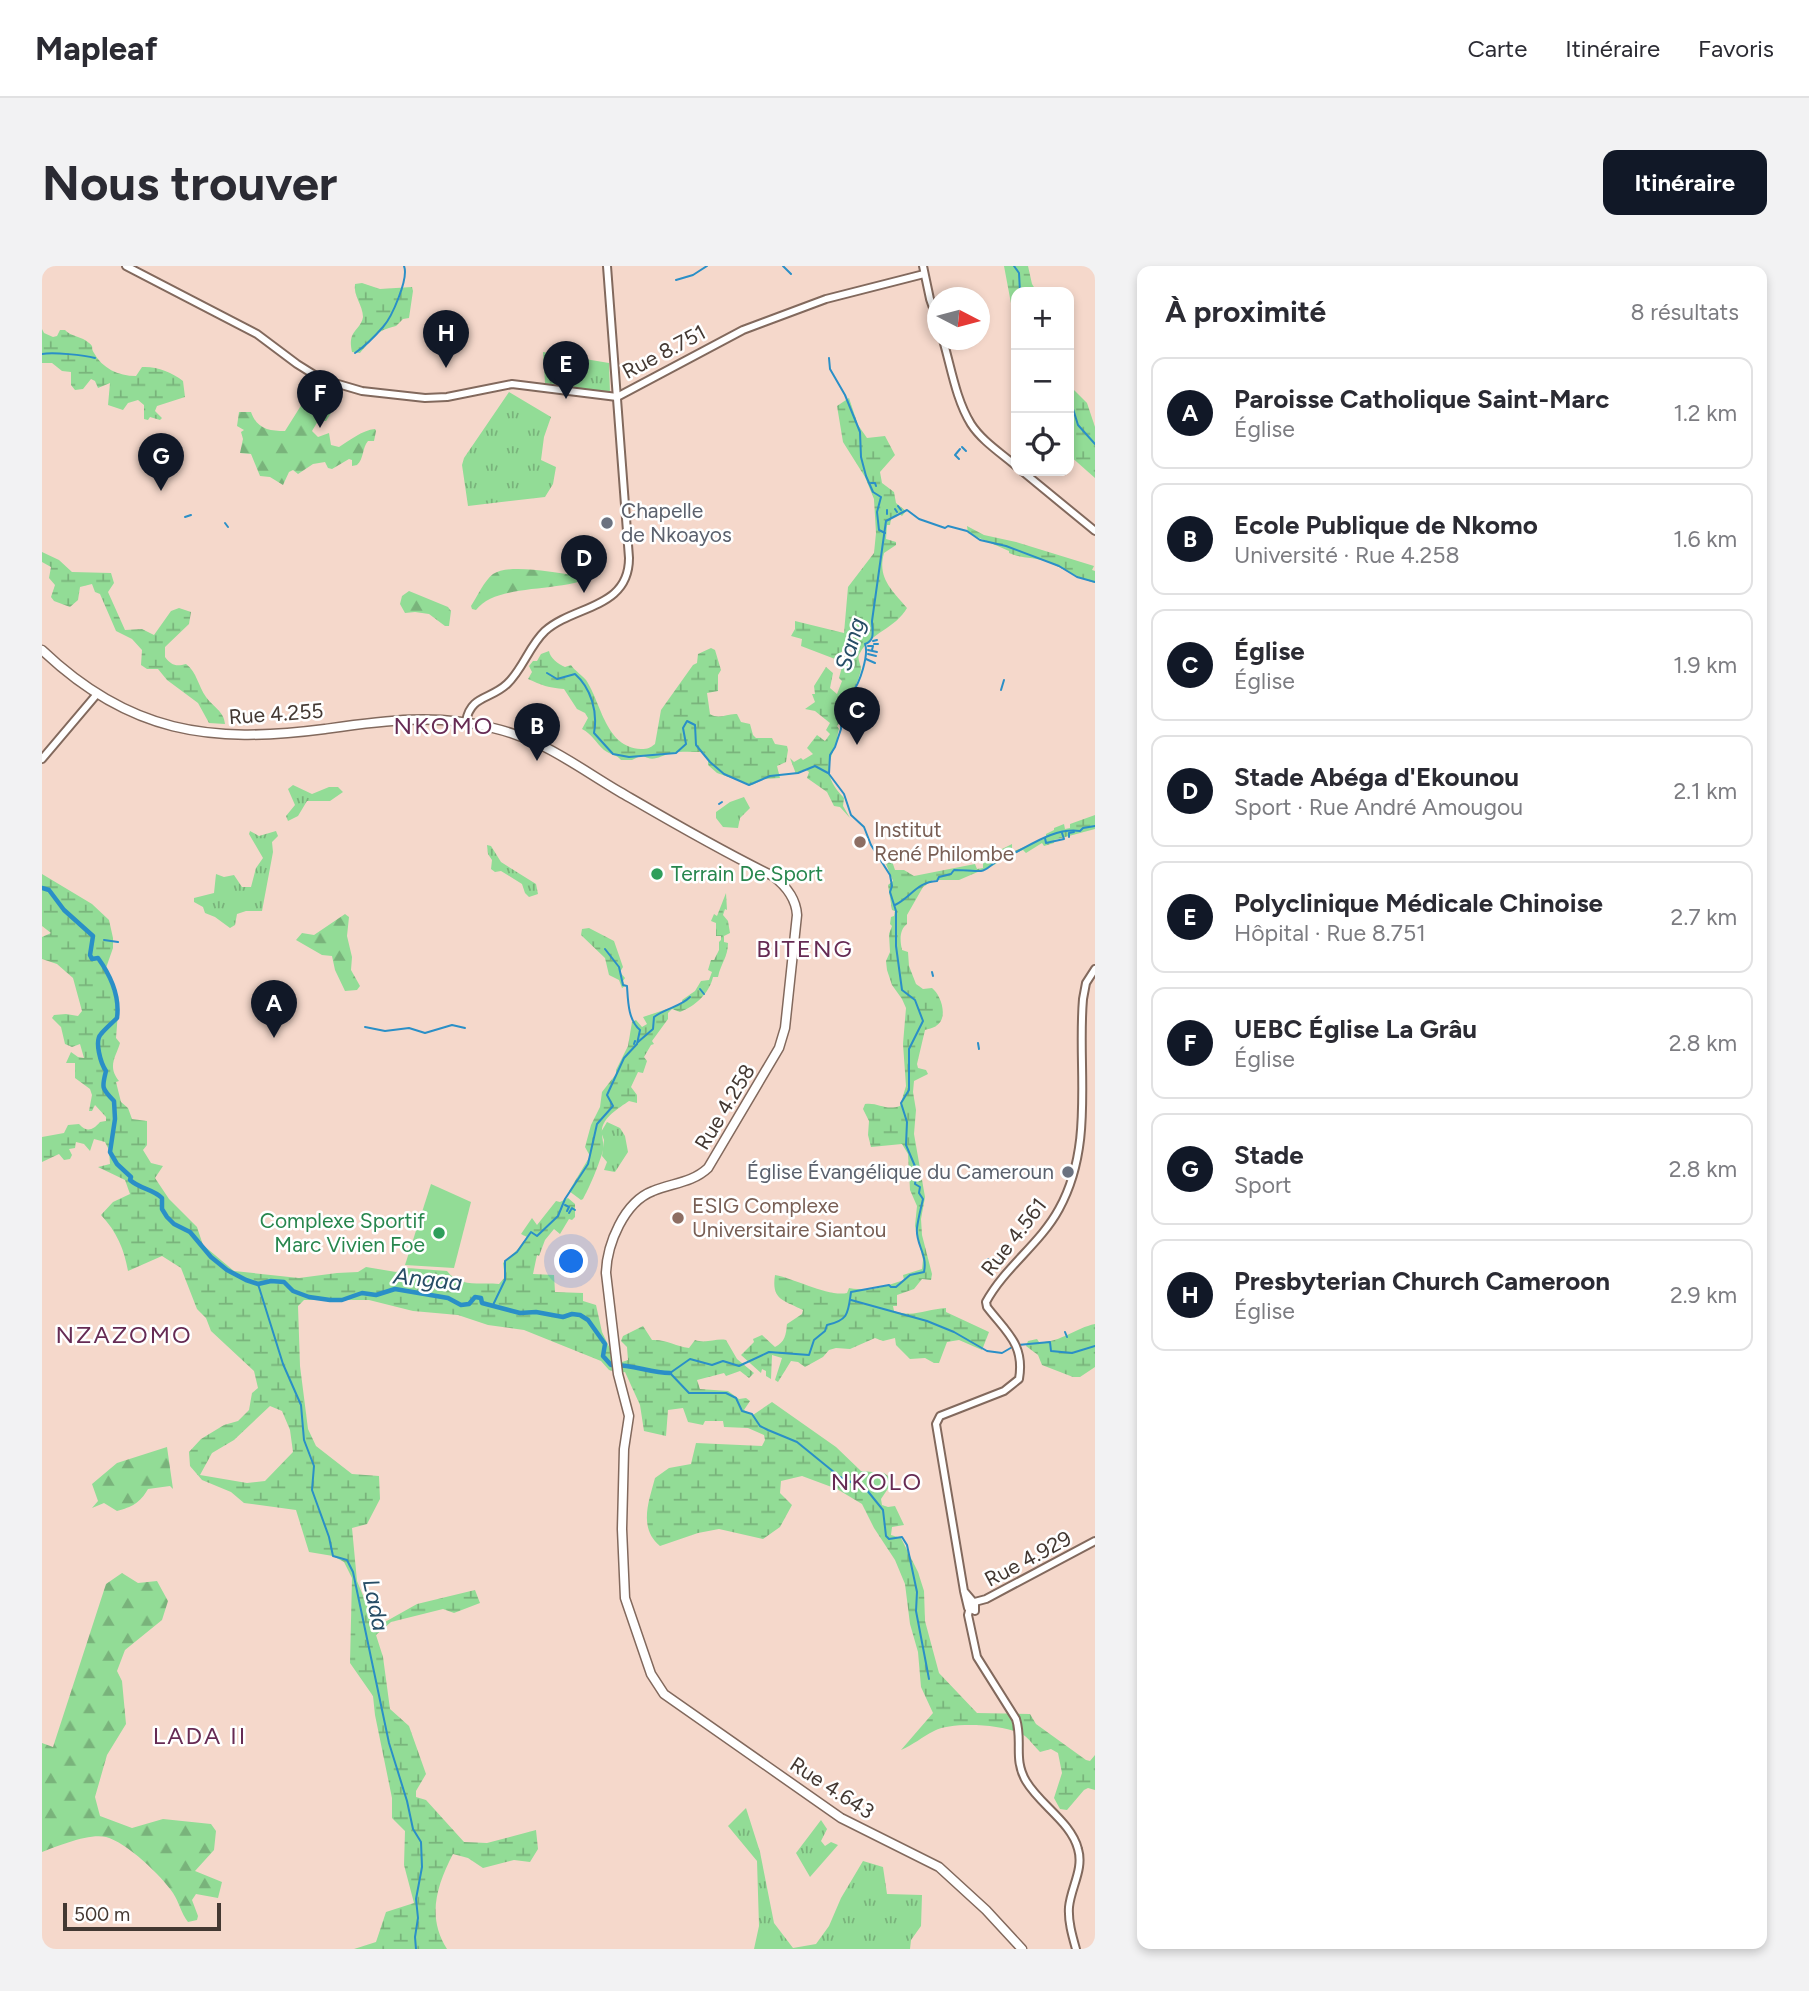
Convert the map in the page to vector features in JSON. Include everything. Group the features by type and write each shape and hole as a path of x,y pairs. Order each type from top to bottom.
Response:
{"highway":[{"name":"Rue 4.255","path":"42,650 63,670 121,708 159,723 193,732 231,736 281,734 409,719 466,721"},
{"name":"Rue 4.258","path":"466,721 511,733 551,749 621,792 766,872 779,881 793,898 797,915 782,1044 708,1168 697,1177 648,1192 635,1203 616,1235 607,1258 606,1273 618,1374 629,1416 624,1449 622,1506 625,1598 651,1675 662,1691"},
{"name":"Rue 4.643","path":"662,1691 841,1818 939,1867 986,1910 1022,1949"}],"main road":[{"name":"Rue 8.751","path":"126,266 257,334 308,372 342,386 425,398 447,397 498,385 518,384 617,397 736,333 826,299 924,270"},
{"path":"466,721 474,702 494,694 511,681 543,633 560,621 608,599 625,579 629,558 607,266"},
{"path":"924,270 928,287"},
{"path":"946,350 971,424 1011,462"},
{"path":"1028,476 1095,531"},
{"path":"42,760 97,694"},
{"name":"Rue 4.561","path":"972,1606 964,1591 942,1469 937,1421 942,1415 1004,1391 1019,1379 1016,1343 986,1307 986,1302 1053,1220 1072,1180 1083,1113 1083,999 1086,983 1095,969"},
{"name":"Rue 4.929","path":"1077,1949 1071,1914 1081,1868 1081,1849 1076,1837 1032,1787 1022,1769 1019,1756 1019,1724 1011,1704 980,1656 972,1625 972,1606 1095,1542"}],"green space":[{"path":"1004,266 1028,266 1034,287 1011,287 1011,303"},
{"path":"362,283 380,289 412,287 413,291 409,318 379,333 360,353 352,352 351,342 363,317 355,288 355,284"},
{"path":"42,329 53,337 57,336 60,330 65,330 86,341 92,346 101,363 117,373 136,376 142,367 169,372 183,381 185,397 157,406 155,411 162,418 160,420 150,417 148,420 144,419 144,405 138,400 128,403 123,410 108,405 110,383 98,388 91,379 83,389 75,390 71,385 71,372 62,371 52,363 42,363"},
{"path":"543,352 609,363 610,393 545,383"},
{"path":"1074,390 1087,403 1095,427 1095,478 1074,459"},
{"path":"509,392 551,417 544,437 541,460 556,467 553,484 545,497 468,506 462,465 464,458"},
{"path":"307,396 331,413 326,421 318,421 312,431 318,437 329,433 331,445 339,447 375,429 374,441 368,441 357,465 352,466 352,460 349,459 332,469 328,468 325,462 313,464 298,474 293,470 289,472 283,485 270,477 260,476 251,454 240,453 243,439 241,432 244,430 237,426 239,412 251,412 264,428 285,431"},
{"path":"849,398 858,425 867,438 885,436 895,455 880,472 882,483 894,492 896,503 906,511 902,516 898,513 891,519 890,525 887,525 886,539 896,542 896,545 884,553 882,562 887,583 907,608 896,621 864,646 859,655 859,678 842,708 841,721 837,726 837,742 830,761 829,774 844,798 843,806 850,818 840,807 834,806 827,792 807,778 809,772 806,770 796,774 790,758 794,762 813,754 807,748 817,735 825,741 830,734 826,730 830,723 815,711 805,709 815,702 812,694 815,694 814,686 826,667 833,673 830,688 837,694 842,681 839,678 846,652 853,652 855,648 848,645 835,659 801,646 802,639 791,636 795,621 844,633 848,587 874,553 874,499 865,477 843,442 837,406"},
{"path":"967,526 984,535 1094,566 1092,570 1095,571 1095,583 1048,562 1009,553 968,533"},
{"path":"42,552 59,560 72,572 111,573 114,583 108,592 125,630 142,629 154,635 171,611 179,608 191,612 189,624 165,647 165,657 174,665 186,664 190,667 206,697 223,716 225,724 209,723 198,703 167,680 158,669 147,669 141,665 142,650 132,639 116,631 100,594 95,592 92,584 80,587 78,600 70,607 54,601 51,597 55,585 49,578 51,567 42,562"},
{"path":"596,562 601,569 600,573 586,580 500,595 486,601 476,610 472,609 471,606 493,574 521,569 575,575 583,574"},
{"path":"409,591 448,607 451,611 449,626 429,614 405,613 400,604 402,596"},
{"path":"711,648 715,650 721,670 718,675 718,691 707,693 710,714 737,714 741,722 750,724 756,738 772,738 775,744 787,746 786,762 777,766 780,778 764,779 752,785 717,773 708,765 703,752 675,752 653,759 642,755 632,760 621,760 604,750 582,729 588,718 577,709 564,689 545,686 528,679 532,672 529,666 533,661 537,661 541,654 549,651 557,662 565,667 571,665 586,680 606,723 619,741 645,749 655,744 661,710 697,663 698,654"},
{"path":"293,785 312,794 329,787 338,787 343,792 330,801 307,801 298,816 288,821 286,816 295,805 288,789"},
{"path":"744,797 750,808 740,818 738,828 723,827 716,818 716,812 730,802"},
{"path":"1095,815 1095,829 1054,840 1054,843 1044,846 1042,843 1026,853 1023,850 1012,853 994,865 959,880 933,880 923,887 901,932 902,950 908,952 909,966 916,984 923,989 932,988 935,991 943,1012 936,1026 925,1030 917,1064 918,1068 926,1070 928,1074 914,1081 913,1092 916,1110 914,1134 925,1197 921,1219 922,1235 932,1274 931,1280 922,1279 914,1289 897,1295 897,1306 893,1306 894,1311 907,1314 946,1308 946,1312 989,1332 982,1350 959,1340 947,1342 939,1363 934,1363 925,1358 910,1359 896,1345 895,1338 883,1341 875,1338 850,1349 829,1350 823,1357 805,1367 791,1361 778,1382 775,1380 782,1358 772,1355 771,1379 766,1376 766,1371 762,1369 761,1373 741,1355 754,1342 753,1339 762,1335 775,1347 781,1343 787,1324 802,1314 803,1310 777,1294 775,1275 840,1294 847,1293 849,1288 883,1287 904,1280 903,1275 922,1269 923,1260 915,1226 917,1206 910,1190 908,1154 902,1144 871,1147 869,1121 863,1109 865,1104 890,1108 900,1106 906,1086 903,1044 906,1008 892,985 886,961 890,952 891,917 895,911 892,910 888,885 893,881 886,864 892,861 895,870 904,870 914,876 975,864 977,869 983,868 983,863 1004,855 1002,849 1012,844 1012,852 1046,838 1046,834 1054,828 1064,824 1065,829 1070,828 1070,824"},
{"path":"250,831 259,836 276,831 278,836 272,842 273,852 262,911 237,914 235,925 230,928 205,913 203,907 194,902 194,898 214,893 216,874 224,877 234,875 242,887 251,887 256,868 263,858 249,834"},
{"path":"487,845 491,846 501,862 536,884 538,894 529,897 522,884 501,871 495,872 491,869 492,860"},
{"path":"42,874 92,904 109,920 113,948 106,968 118,1013 116,1038 120,1043 113,1066 119,1081 116,1082 121,1102 128,1108 132,1119 147,1121 147,1145 143,1150 151,1163 163,1166 155,1178 169,1199 197,1227 203,1245 234,1271 299,1278 358,1272 366,1267 396,1272 407,1268 447,1271 464,1282 499,1284 505,1277 503,1263 527,1237 521,1234 532,1218 537,1225 556,1201 568,1198 575,1204 575,1217 569,1219 560,1234 554,1229 545,1240 539,1256 537,1255 533,1274 554,1275 555,1292 583,1293 583,1301 596,1305 616,1372 609,1370 601,1361 524,1330 488,1325 458,1315 413,1311 369,1300 304,1300 298,1306 300,1366 308,1429 316,1446 352,1474 379,1476 380,1499 367,1524 352,1528 357,1581 376,1627 417,1604 475,1590 480,1603 454,1613 443,1609 391,1622 376,1635 383,1657 390,1709 409,1726 426,1774 416,1791 416,1797 426,1800 464,1842 487,1843 536,1830 538,1849 530,1862 514,1860 483,1868 468,1858 453,1854 442,1878 436,1902 437,1925 447,1949 354,1949 376,1942 386,1912 414,1903 404,1865 405,1831 392,1818 392,1798 373,1696 350,1663 352,1578 344,1562 333,1556 309,1552 296,1510 244,1503 231,1492 202,1480 190,1466 189,1452 201,1439 224,1425 238,1421 249,1410 252,1393 258,1388 254,1371 211,1331 206,1318 197,1309 181,1268 162,1256 128,1271 119,1241 101,1215 113,1202 130,1194 125,1180 98,1167 110,1164 109,1150 105,1142 94,1139 90,1151 84,1144 76,1142 75,1148 69,1149 72,1155 70,1159 64,1160 59,1154 42,1162 42,1137 64,1133 68,1125 79,1124 90,1129 106,1121 106,1117 95,1105 92,1111 89,1111 92,1095 90,1089 75,1078 75,1063 66,1063 71,1052 84,1058 80,1044 72,1047 65,1044 61,1027 52,1018 54,1015 66,1014 78,1016 82,1011 73,978 57,964 42,959 42,937 51,933 42,926","holes":["270,1406 282,1411 290,1430 293,1452 265,1481 247,1483 200,1475 212,1453 234,1440"]},
{"path":"726,893 727,910 725,909 723,915 728,921 730,933 724,936 728,948 718,977 713,977 705,994 696,1003 680,1012 672,1009 668,1013 668,1019 644,1057 647,1061 643,1073 638,1072 631,1087 637,1095 637,1103 629,1101 611,1114 604,1123 602,1154 581,1200 569,1191 590,1156 585,1147 591,1125 600,1107 602,1092 616,1074 628,1046 632,1022 636,1020 642,1027 647,1024 643,1017 683,1003 682,1000 695,991 701,981 709,980 712,972 708,970 711,960 714,960 719,950 721,940 721,936 716,936 716,923 711,921 714,914 717,916"},
{"path":"345,914 349,917 347,936 352,957 351,970 360,986 357,990 345,991 332,956 322,955 296,940 302,933 314,935"},
{"path":"589,928 614,941 623,967 620,972 625,978 625,986 622,988 619,980 609,975 605,958 581,935 582,929"},
{"path":"607,1122 620,1128 625,1136 628,1152 615,1172 604,1170 607,1162 602,1156 604,1140 601,1132"},
{"name":"Complexe Sportif Marc Vivien Foe","path":"431,1184 471,1202 454,1268 405,1265"},
{"path":"1095,1324 1095,1367 1080,1377 1073,1377 1042,1365 1038,1355 1026,1346 1028,1341 1037,1339 1039,1342 1047,1342"},
{"path":"643,1326 652,1340 689,1348 695,1340 726,1340 737,1359 754,1373 749,1378 740,1371 697,1380 700,1389 728,1391 739,1399 746,1398 750,1401 744,1410 753,1415 772,1402 836,1447 861,1471 884,1473 888,1476 891,1480 881,1499 882,1505 895,1506 904,1525 892,1527 891,1535 901,1538 918,1572 924,1591 925,1621 939,1673 977,1713 1030,1714 1036,1724 1086,1760 1090,1761 1095,1755 1095,1790 1084,1790 1067,1810 1060,1809 1054,1798 1062,1773 1058,1753 1051,1749 1040,1752 1025,1736 1006,1729 966,1725 942,1728 901,1750 933,1713 921,1687 918,1652 910,1624 905,1584 895,1560 862,1504 837,1489 802,1476 781,1481 780,1493 792,1505 780,1527 763,1539 719,1529 660,1546 653,1539 647,1523 647,1514 655,1478 669,1468 691,1464 696,1443 762,1446 765,1440 764,1435 748,1428 724,1427 723,1421 705,1421 703,1425 688,1422 683,1408 668,1410 666,1436 644,1431 640,1405 625,1372 620,1373 619,1363 628,1360 627,1347 621,1341 623,1336"},
{"path":"167,1447 173,1489 170,1486 148,1489 135,1504 117,1511 104,1503 92,1508 98,1501 92,1484 117,1463"},
{"path":"122,1573 138,1583 157,1581 168,1601 162,1620 125,1650 117,1671 122,1681 126,1724 107,1755 95,1797 100,1816 132,1828 163,1819 211,1824 216,1831 214,1850 195,1871 222,1882 218,1898 196,1894 192,1900 197,1920 188,1922 173,1893 161,1878 143,1860 114,1840 91,1837 42,1852 42,1743 53,1747 106,1584"},
{"path":"746,1808 760,1852 774,1923 793,1948 816,1944 829,1926 841,1898 863,1861 883,1867 887,1894 922,1895 921,1926 911,1940 910,1949 754,1949 759,1926 757,1861 728,1826"},
{"path":"821,1820 827,1829 821,1841 825,1846 831,1842 838,1845 810,1877 796,1853"}],"waterway":[{"path":"355,353 377,334 391,315 402,288 404,266"},
{"path":"676,280 693,275 707,266"},
{"path":"783,266 791,274"},
{"path":"1014,266 1019,273 1020,287"},
{"path":"42,354 95,358"},
{"name":"Sang","path":"829,358 830,369 845,395 860,432 861,457 866,476 873,492 881,497 877,512 879,530 885,533"},
{"path":"1074,412 1078,425 1095,444"},
{"path":"962,447 966,451"},
{"path":"959,459 955,455 960,449"},
{"path":"871,483 876,486"},
{"path":"898,506 901,510"},
{"name":"Angaa","path":"929,1679 916,1611 917,1592 907,1545 902,1537 889,1539 886,1536 883,1510 866,1489 840,1477 797,1442 760,1426 752,1414 742,1411 736,1398 726,1393 689,1393 670,1373 690,1359 712,1365 723,1361 739,1366 769,1352 809,1355 814,1340 825,1331 827,1325 840,1321 846,1315 851,1292 889,1285 896,1287 910,1275 924,1272 924,1260 917,1234 923,1199 919,1193 920,1187 915,1184 917,1171 906,1145 907,1122 901,1103 909,1090 909,1049 923,1021 915,1000 902,990 896,946 896,911 890,892 890,875 871,845 864,827 851,815 844,794 829,774 830,755 841,729 842,710 856,702 852,692 863,669 865,644 872,637 886,521 907,510 919,519 945,528 948,526 967,531 980,540 1006,546 1059,566 1077,577 1095,582"},
{"path":"185,517 191,515"},
{"path":"225,523 228,527"},
{"path":"873,641 877,640"},
{"path":"868,646 873,646 872,650"},
{"path":"868,650 877,652"},
{"path":"868,654 876,656"},
{"path":"866,659 875,663"},
{"path":"547,673 557,679 575,674 581,680 592,701 594,733 613,754 629,757 676,753 686,744 683,728 687,721 695,725 696,745 710,762 724,774 749,785 770,776 798,773 815,766 828,773"},
{"path":"1001,690 1004,680"},
{"path":"895,905 924,884 937,881 939,877 951,874 954,870 981,871 1038,840 1059,832 1080,831 1095,826"},
{"path":"1069,837 1069,833 1074,832"},
{"path":"1045,838 1046,843 1064,839 1062,833"},
{"name":"Angaa","path":"42,888 49,890 64,910 93,936 90,955 92,959 98,958 103,965 116,994 117,1018 101,1034 98,1042 100,1058 106,1071 104,1087 114,1101 115,1119 110,1152 117,1164 131,1177 130,1180 162,1198 162,1209 167,1217 190,1232 211,1257 227,1270 258,1284 284,1282 293,1291 330,1300 342,1300 362,1293 376,1295 395,1289 448,1298 461,1305 469,1304 475,1297 481,1298 482,1303 520,1313 536,1312 563,1317 580,1315 588,1320 605,1344 603,1356 611,1365 670,1373"},
{"path":"104,940 118,942"},
{"path":"493,1305 505,1280 505,1261 517,1252 531,1232 537,1236 558,1216 565,1199 588,1164 597,1124 613,1106 607,1095 624,1058 637,1044 640,1030 631,1016 627,986 623,985 619,967 605,949"},
{"path":"932,972 933,976"},
{"path":"700,989 704,994"},
{"path":"638,1042 653,1029 654,1017 690,997"},
{"path":"365,1027 385,1031 409,1028 425,1033 452,1025 465,1028"},
{"path":"978,1043 979,1049"},
{"path":"565,1205 569,1207 567,1211"},
{"path":"569,1213 572,1208 575,1210"},
{"path":"995,1265 1002,1258"},
{"path":"984,1264 988,1259"},
{"name":"Lada","path":"258,1284 283,1364 301,1405 304,1440 314,1466 312,1490 333,1556 347,1560 353,1572 389,1743 413,1829 421,1842 422,1867 416,1899 416,1949"},
{"path":"851,1300 927,1321 954,1332 987,1351 1002,1353 1014,1346"},
{"path":"1065,1332 1067,1337"},
{"path":"1018,1345 1050,1342 1051,1351 1072,1353 1095,1346"}],"place":[{"name":"Presbyterian Church Cameroon","path":"446,368"},
{"name":"Polyclinique Médicale Chinoise","path":"566,399"},
{"name":"UEBC Église La Grâu","path":"320,428"},
{"name":"Stade","path":"161,491"},
{"name":"Chapelle de Nkoayos","path":"607,523"},
{"name":"Stade Abéga d'Ekounou","path":"584,593"},
{"name":"Église","path":"857,745"},
{"name":"Ecole Publique de Nkomo","path":"537,761"},
{"name":"Institut René Philombe","path":"860,842"},
{"name":"Terrain De Sport","path":"657,874"},
{"name":"Paroisse Catholique Saint-Marc","path":"274,1038"},
{"name":"Église Évangélique du Cameroun","path":"1068,1172"},
{"name":"ESIG Complexe Universitaire Siantou","path":"678,1218"},
{"name":"Complexe Sportif Marc Vivien Foe","path":"439,1233"}],"district":[{"name":"NKOMO","path":"444,726"},
{"name":"BITENG","path":"805,949"},
{"name":"NZAZOMO","path":"124,1335"},
{"name":"NKOLO","path":"877,1482"},
{"name":"LADA II","path":"200,1736"}]}
